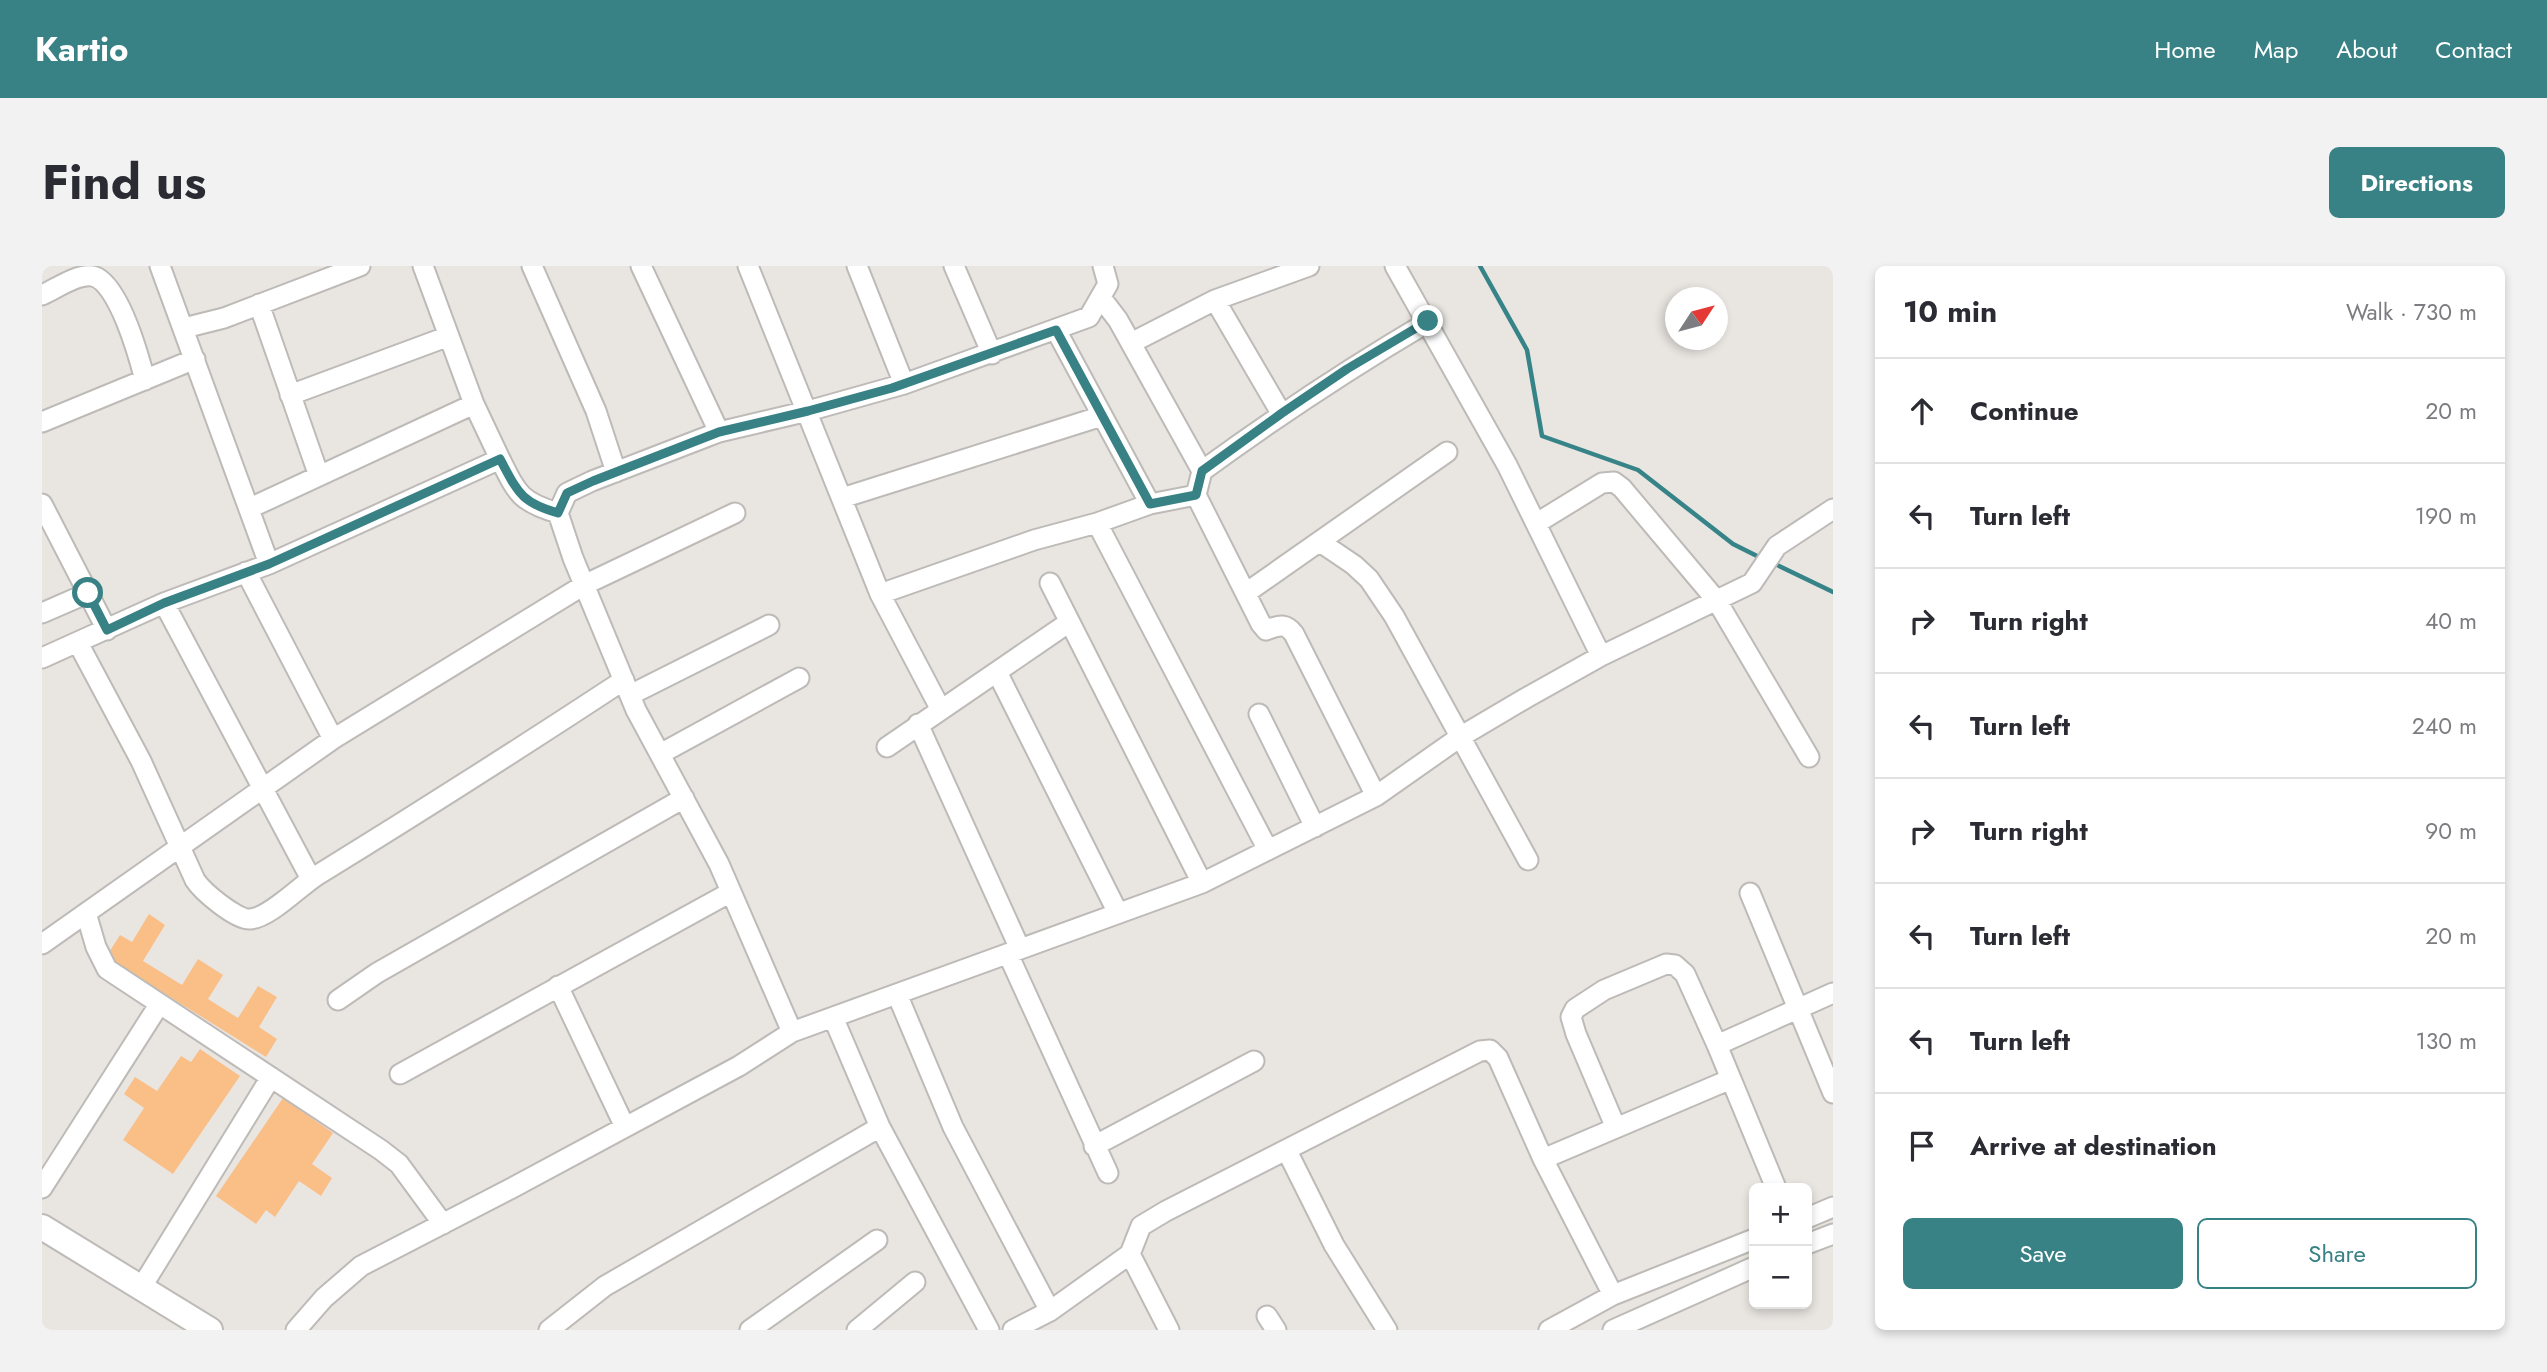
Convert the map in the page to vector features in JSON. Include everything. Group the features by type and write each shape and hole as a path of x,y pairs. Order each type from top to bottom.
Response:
{"main road":[{"path":"42,1227 210,1330"}],"street":[{"path":"160,266 269,564"},
{"path":"184,328 223,318 360,266"},
{"path":"423,266 474,404 500,459 523,499 534,506 558,513"},
{"path":"532,266 596,411 616,472"},
{"path":"642,266 719,432"},
{"path":"748,266 880,594 940,708"},
{"path":"856,266 904,384"},
{"path":"954,266 992,354"},
{"path":"792,1032 731,892 627,687 558,513 567,493 719,432 904,384 1089,317 1102,299 1108,284 1103,266"},
{"path":"1131,343 1215,300 1309,266"},
{"path":"1395,266 1428,321 1537,523 1601,656"},
{"path":"42,295 79,278 90,276 101,279 108,286 127,325 145,380"},
{"path":"1102,299 1118,320 1202,471"},
{"path":"1215,300 1282,413"},
{"path":"259,304 319,476"},
{"path":"1376,796 1294,634 1285,626 1264,629 1196,495 1202,471 1347,369 1428,321"},
{"path":"1056,330 1150,504"},
{"path":"290,395 449,336"},
{"path":"42,422 195,359"},
{"path":"250,508 474,404"},
{"path":"842,498 1102,415"},
{"path":"1246,593 1447,452"},
{"path":"42,658 164,603 269,564 500,459"},
{"path":"1537,523 1602,483 1614,482 1622,488 1717,601 1809,757"},
{"path":"880,594 1034,540 1097,523 1150,504 1196,495"},
{"path":"42,504 107,630"},
{"path":"296,1330 324,1298 361,1266 739,1066 792,1032 1202,883 1376,796 1460,737 1601,656 1752,583 1777,546 1833,509"},
{"path":"42,944 333,738 584,584 734,513"},
{"path":"1097,523 1268,850"},
{"path":"1320,542 1354,565 1369,579 1394,616 1528,860"},
{"path":"246,572 333,738"},
{"path":"1049,583 1202,883"},
{"path":"42,612 88,593"},
{"path":"164,603 311,879"},
{"path":"887,747 940,708 1068,623"},
{"path":"78,643 141,761 201,890 248,920 262,916 311,879 627,687 769,625"},
{"path":"997,672 1118,914"},
{"path":"660,754 799,678"},
{"path":"1259,714 1314,827"},
{"path":"918,724 1094,1146 1108,1173"},
{"path":"338,1000 377,973 684,798"},
{"path":"400,1073 731,892"},
{"path":"1750,893 1833,1093"},
{"path":"86,913 96,947 107,969 399,1164 443,1224"},
{"path":"1616,1128 1571,1017 1575,1009 1604,990 1666,964 1675,965 1685,974 1774,1183"},
{"path":"558,986 625,1127"},
{"path":"1717,1045 1833,993"},
{"path":"897,994 953,1127 1050,1311"},
{"path":"42,1188 158,1003"},
{"path":"832,1017 880,1127 983,1328"},
{"path":"1013,1330 1050,1311 1130,1254 1140,1227 1166,1211 1480,1051 1490,1050 1498,1058 1543,1159 1613,1295"},
{"path":"1094,1146 1254,1060"},
{"path":"141,1288 271,1077"},
{"path":"1543,1159 1731,1079"},
{"path":"548,1330 605,1286 880,1127"},
{"path":"1287,1151 1334,1245 1387,1330"},
{"path":"1812,1216 1833,1207"},
{"path":"1812,1242 1833,1234"},
{"path":"750,1330 877,1240"},
{"path":"1549,1330 1613,1295 1749,1241"},
{"path":"1130,1254 1169,1330"},
{"path":"1613,1330 1749,1269"},
{"path":"857,1330 915,1282"}],"building":[{"path":"149,914 165,925 143,961 182,985 198,959 223,975 208,999 238,1018 258,986 277,997 259,1027 277,1039 266,1057 106,957 120,935 132,942"},
{"path":"200,1049 240,1076 173,1174 123,1140 144,1108 124,1094 135,1077 157,1091 181,1056 191,1062"},
{"path":"283,1098 333,1133 312,1164 332,1178 321,1196 299,1181 275,1217 266,1210 256,1224 216,1196"}],"waterway":[{"path":"1480,266 1527,350 1542,436 1638,470 1733,544 1763,559"},
{"path":"1771,562 1833,592"}],"route":[{"path":"88,593 107,630 164,603 269,564 500,459 523,499 534,506 558,513 567,493 719,432 808,411 932,376 1056,330 1150,504 1196,495 1202,471 1347,369 1428,321"}]}
